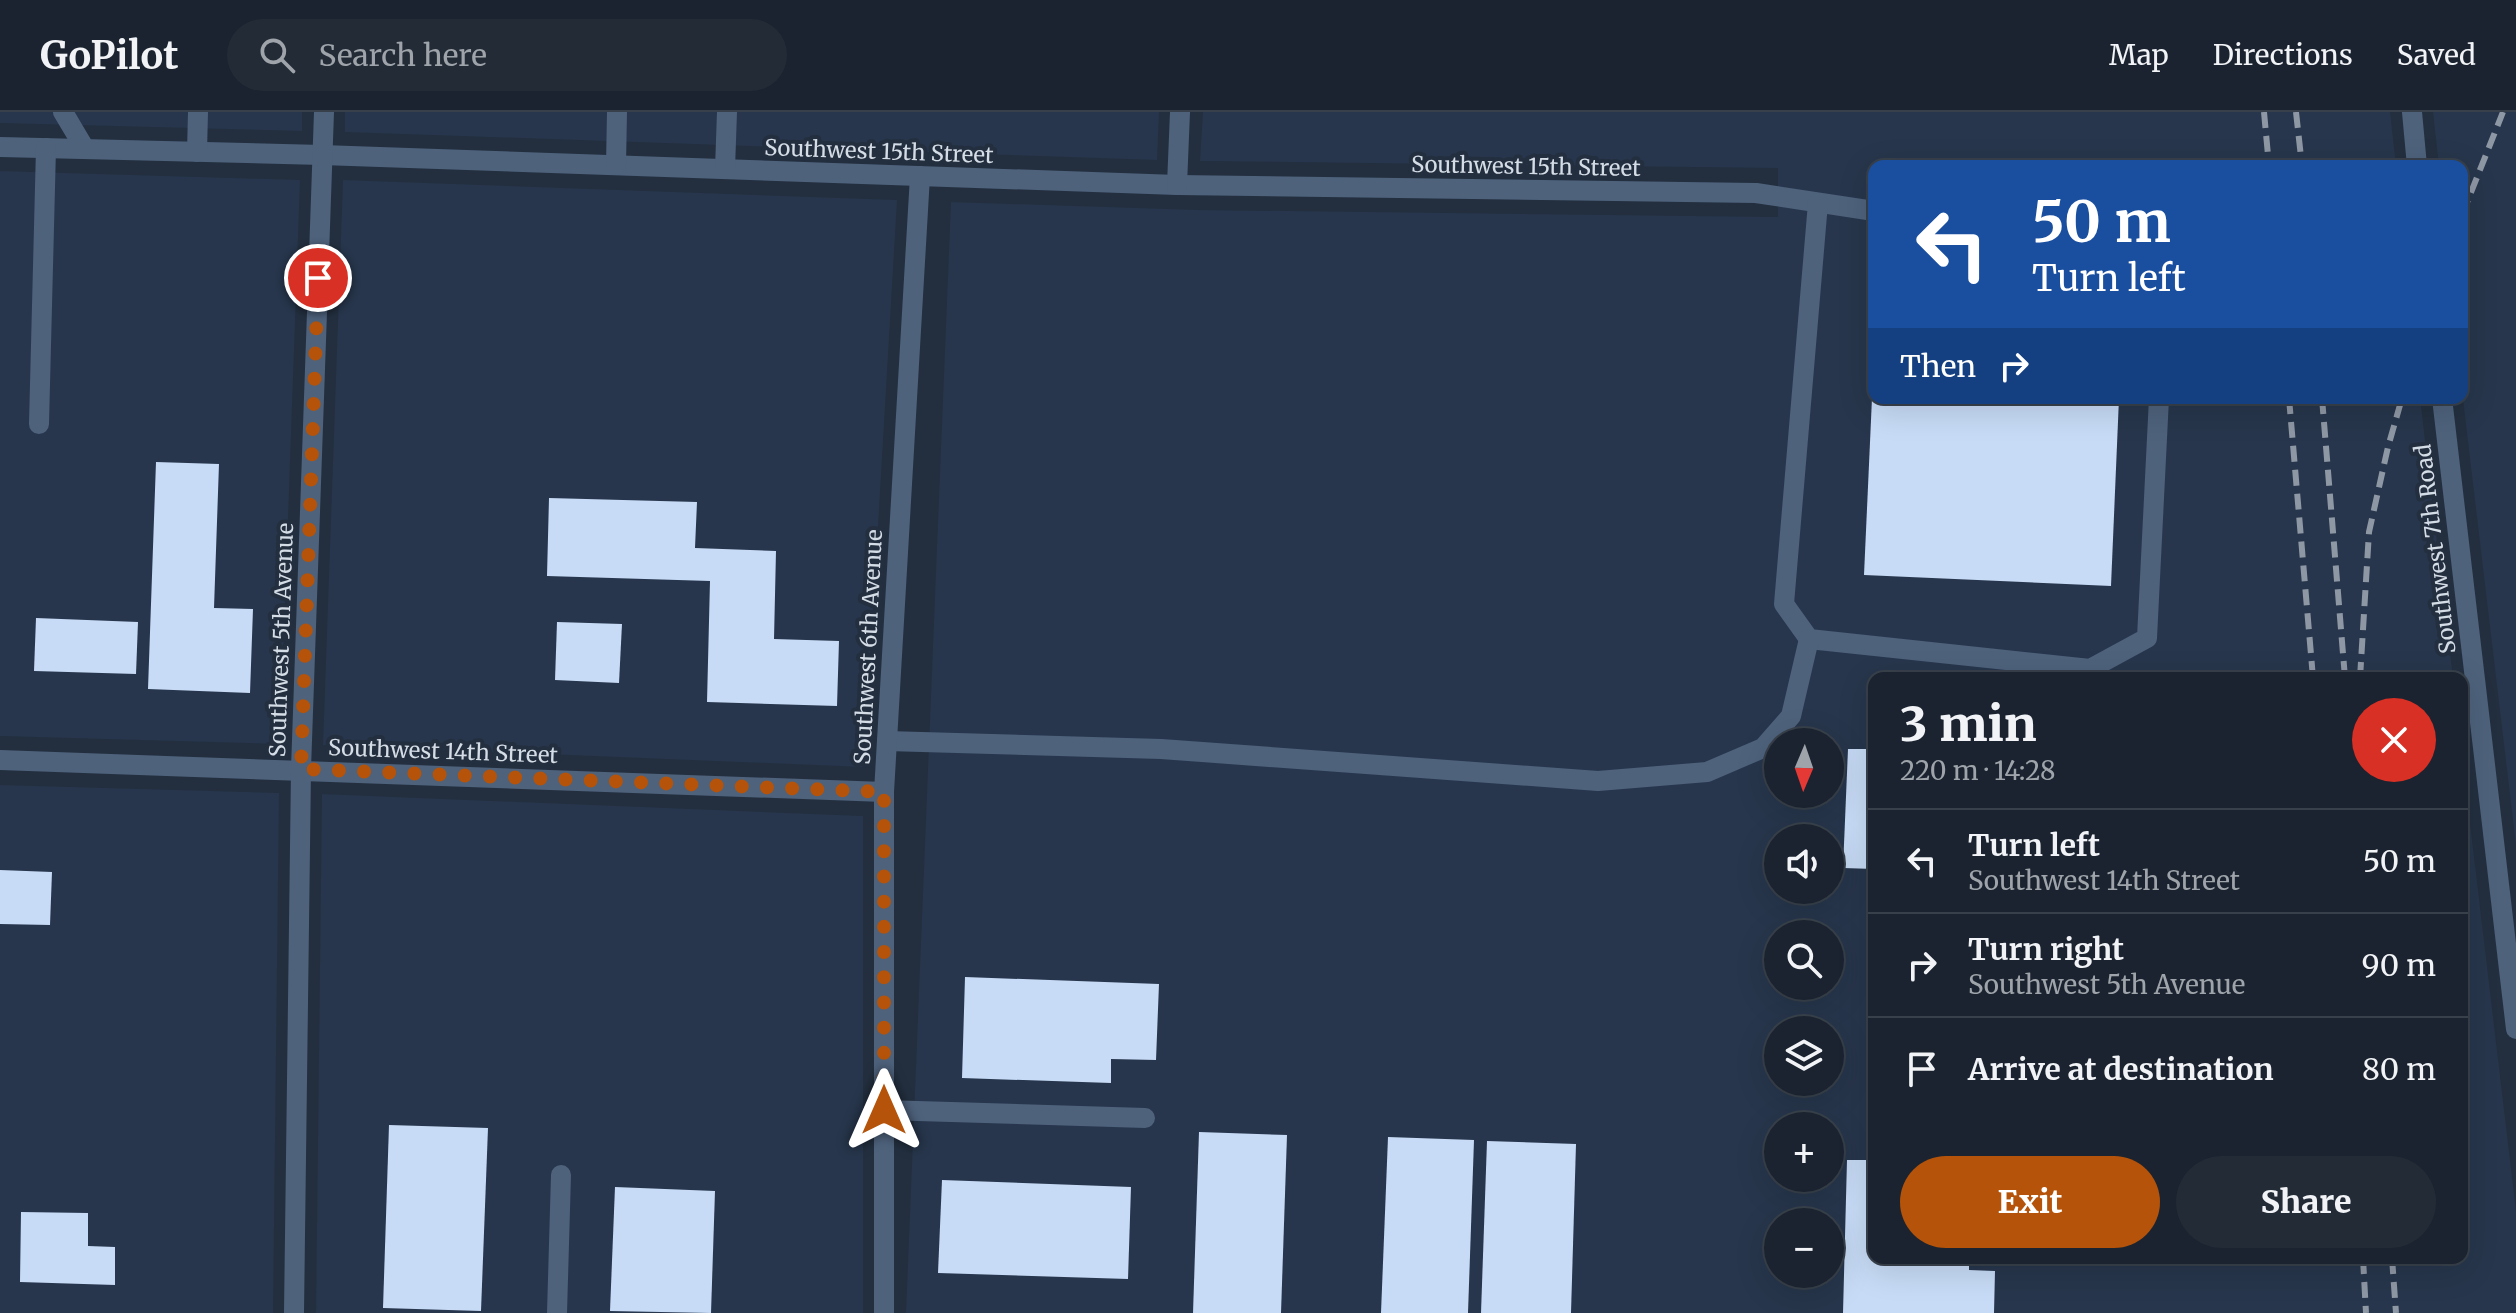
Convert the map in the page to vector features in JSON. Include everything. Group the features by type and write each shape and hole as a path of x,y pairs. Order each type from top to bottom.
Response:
{"street":[{"path":"63,112 85,149"},
{"path":"197,152 198,112"},
{"name":"Southwest 5th Avenue","path":"294,1313 301,769 324,112"},
{"path":"616,165 617,112"},
{"path":"725,169 727,112"},
{"path":"1177,185 1180,112"},
{"path":"2412,112 2416,160"},
{"name":"Southwest 15th Street","path":"0,147 1177,185 1756,193 1868,210"},
{"path":"39,424 46,148"},
{"name":"Southwest 6th Avenue","path":"884,1313 884,792 920,176"},
{"path":"1818,203 1784,604 1809,639 2090,669 2147,638 2159,404"},
{"name":"Southwest 7th Road","path":"2443,404 2512,956 2516,1029"},
{"path":"887,741 1161,749 1598,781 1707,772 1763,748 1791,716 1809,639"},
{"name":"Southwest 14th Street","path":"0,760 884,792"},
{"path":"884,1110 1145,1118"},
{"path":"557,1313 561,1175"}],"shaded area":[{"path":"0,112 302,112 302,131 0,123"},
{"path":"345,112 1159,112 1157,160 345,132"},
{"path":"1203,112 2390,112 2395,160 1868,160 1868,404 2421,404 2452,672 1868,672 1868,1264 2468,1264 2468,807 2516,1211 2516,1313 906,1313 951,202 1198,210 1778,217 1778,168 1200,161"},
{"path":"2433,112 2516,112 2516,845 2464,404 2468,404 2468,160 2438,160"},
{"path":"0,171 300,180 280,744 0,736"},
{"path":"343,180 897,200 864,767 323,745"},
{"path":"0,785 279,793 273,1313 0,1313"},
{"path":"322,794 863,816 863,1313 316,1313"}],"building":[{"path":"1872,404 2119,404 2111,586 1864,575"},
{"path":"156,462 219,464 214,608 253,609 250,693 148,689"},
{"path":"549,498 697,502 695,548 776,551 774,639 839,641 837,706 707,702 710,581 547,576"},
{"path":"36,618 138,622 136,674 34,671"},
{"path":"557,622 622,624 619,683 555,680"},
{"path":"1848,749 1868,749 1868,869 1844,868"},
{"path":"0,870 52,872 50,925 0,924"},
{"path":"965,977 1159,984 1156,1060 1111,1059 1111,1083 962,1078"},
{"path":"389,1125 488,1128 481,1311 383,1308"},
{"path":"1199,1132 1287,1135 1281,1313 1193,1313"},
{"path":"1388,1137 1474,1140 1468,1313 1381,1313"},
{"path":"1487,1141 1576,1144 1571,1313 1481,1313"},
{"path":"1847,1160 1868,1160 1868,1264 1969,1264 1969,1270 1995,1271 1994,1313 1843,1313"},
{"path":"942,1180 1131,1187 1128,1279 938,1273"},
{"path":"615,1187 715,1191 711,1313 610,1311"},
{"path":"21,1212 88,1213 88,1246 115,1247 115,1285 20,1282"}],"railway":[{"path":"2264,112 2268,160"},
{"path":"2296,112 2301,160"},
{"path":"2468,200 2503,112"},
{"path":"2290,404 2312,672"},
{"path":"2322,404 2345,672"},
{"path":"2360,672 2369,532 2400,404"},
{"path":"2363,1264 2366,1313"},
{"path":"2392,1264 2396,1313"}],"route":[{"path":"318,278 301,769 884,792 884,1110"}]}
